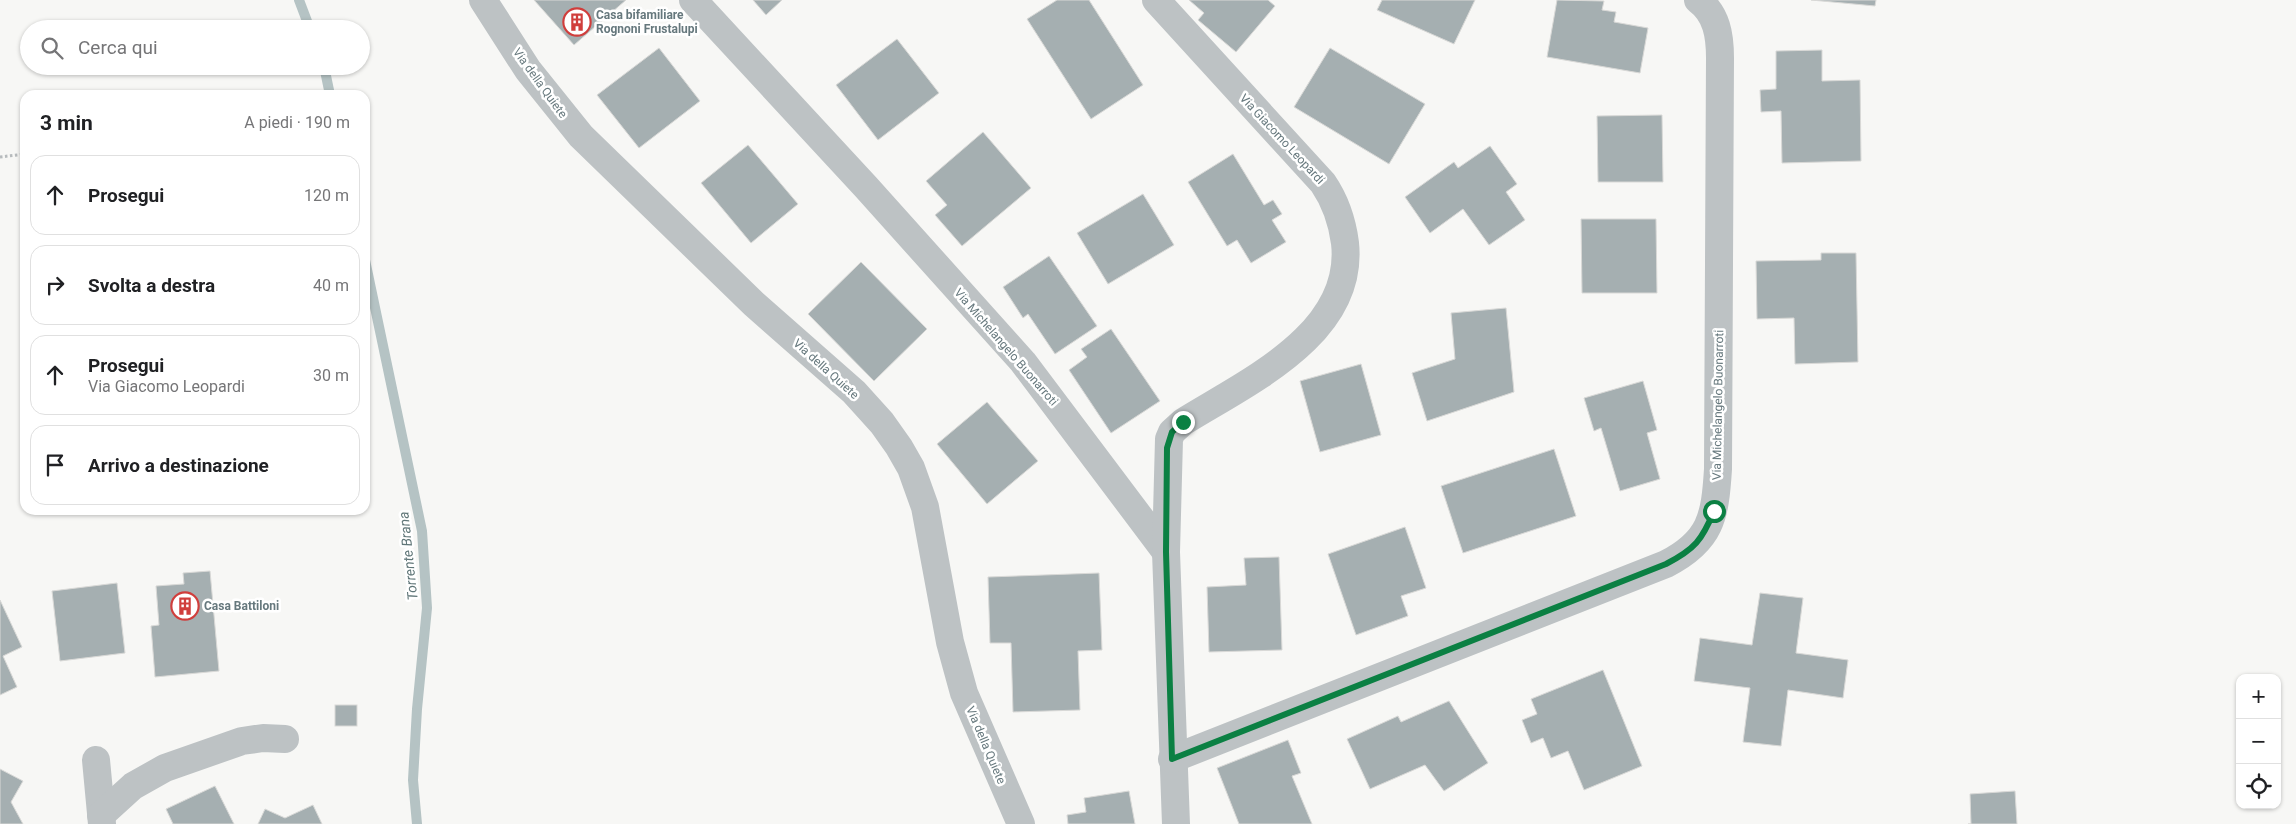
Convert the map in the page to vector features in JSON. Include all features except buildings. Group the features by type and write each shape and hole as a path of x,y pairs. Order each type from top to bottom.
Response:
{"street":[{"name":"Via della Quiete","path":"483,0 528,70 581,136 754,304 854,392 900,446 911,468 925,507 950,642 964,693 1021,824"},
{"name":"Via Michelangelo Buonarroti","path":"693,0 860,180 1023,362 1166,552"},
{"name":"Via Giacomo Leopardi","path":"1156,0 1323,183 1334,199 1342,224 1346,254 1342,279 1336,297 1319,326 1305,341 1288,356 1183,422 1172,432 1167,448 1166,552"},
{"name":"Via Michelangelo Buonarroti","path":"1172,759 1666,564 1682,556 1697,544 1714,511 1718,469 1720,58 1717,28 1712,14 1698,0"},
{"path":"1166,552 1172,759 1176,824"},
{"path":"101,820 133,786 164,768 242,741 263,738 285,739"},
{"path":"96,760 101,820"}],"path":[{"path":"0,157 20,155"}],"waterway":[{"name":"Torrente Brana","path":"299,0 307,20"},
{"name":"Torrente Brana","path":"326,75 329,90"},
{"name":"Torrente Brana","path":"370,284 422,531 427,608 417,709 413,780 417,824"}],"place":[{"name":"Casa bifamiliare Rognoni Frustalupi","path":"577,22"},
{"name":"Casa Battiloni","path":"185,606"}],"route":[{"path":"1183,422 1172,432 1167,448 1166,552 1172,759 1666,564 1682,556 1697,544 1714,511"}]}
